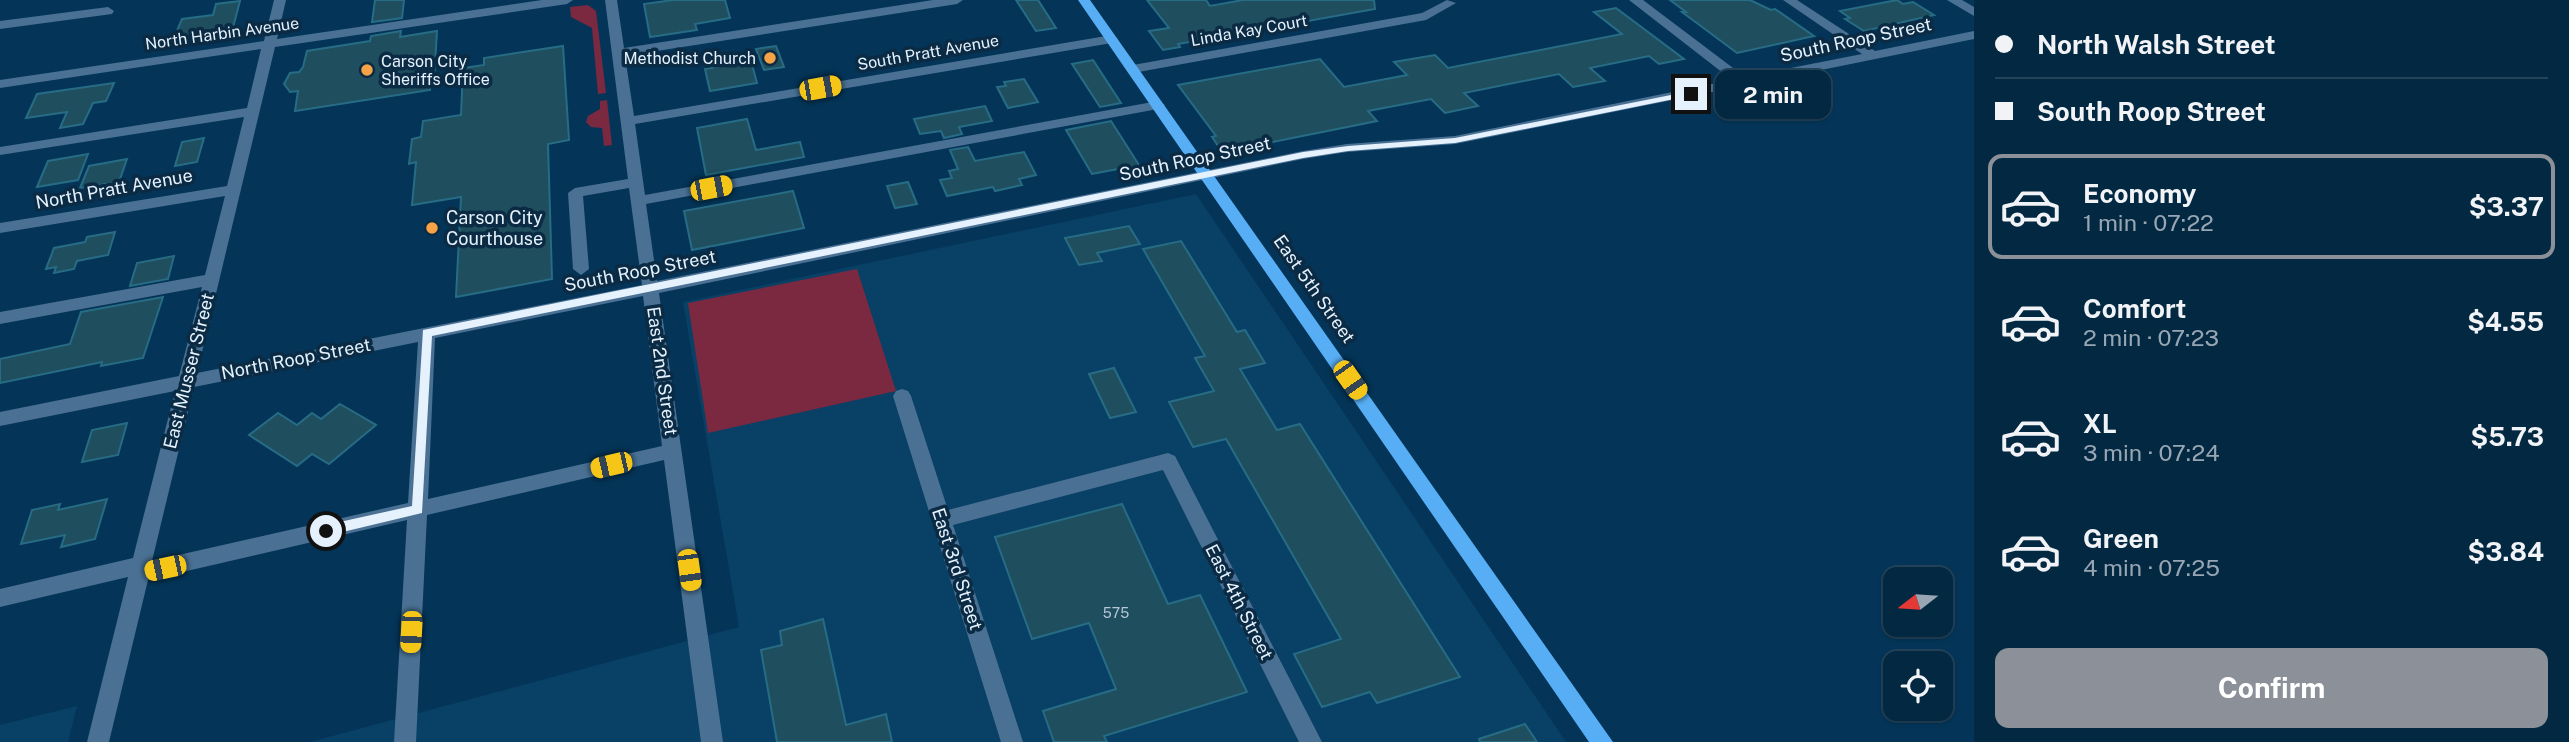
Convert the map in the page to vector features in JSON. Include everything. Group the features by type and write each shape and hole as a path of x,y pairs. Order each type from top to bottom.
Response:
{"main road":[{"name":"East 5th Street","path":"1084,0 1602,742"}],"street":[{"name":"East Musser Street","path":"98,742 280,0"},
{"name":"North Harbin Avenue","path":"0,84 450,17 507,4 567,0"},
{"name":"East 2nd Street","path":"611,0 712,742"},
{"path":"618,53 957,0"},
{"path":"1635,0 1744,83"},
{"path":"1789,0 1874,57"},
{"path":"1954,0 1974,12"},
{"name":"Linda Kay Court","path":"1133,69 1426,16 1450,3"},
{"path":"0,25 108,11"},
{"name":"South Roop Street","path":"427,333 1335,150 1455,140 1974,35"},
{"name":"South Pratt Avenue","path":"627,121 1112,39"},
{"path":"638,201 1158,106"},
{"path":"0,151 253,111"},
{"path":"581,268 575,193 635,182"},
{"name":"North Pratt Avenue","path":"0,228 235,188"},
{"path":"0,318 212,279"},
{"path":"405,742 427,333"},
{"name":"North Roop Street","path":"0,419 427,333"},
{"name":"East 3rd Street","path":"902,396 1012,742"},
{"path":"0,598 418,510 673,451"},
{"name":"East 4th Street","path":"941,520 1168,461 1311,742"}],"shaded area":[{"path":"588,5 596,11 606,93 598,94 592,28 571,17 570,7"},
{"path":"607,100 612,145 604,146 602,128 591,127 586,122 588,116 600,109 600,101"},
{"path":"1196,194 1566,742 310,742 739,627 683,302"},
{"path":"857,269 896,391 708,433 688,303"},
{"path":"77,706 68,742 0,742 0,725"}],"building":[{"path":"375,0 404,0 402,18 372,22"},
{"path":"673,0 725,0 730,18 695,24 697,30 650,37 644,4"},
{"path":"1016,0 1038,0 1056,28 1036,31"},
{"path":"1147,0 1206,0 1210,6 1243,0 1374,0 1375,9 1178,44 1180,47 1163,50 1149,31 1169,28"},
{"path":"1670,0 1750,0 1771,10 1775,9 1814,36 1737,53"},
{"path":"1897,0 1903,4 1913,2 1934,15 1864,31 1845,19 1850,18 1840,11"},
{"path":"240,1 232,31 173,40 182,19 213,15 216,4"},
{"path":"1616,8 1684,59 1659,64 1649,56 1590,68 1605,81 1573,87 1559,74 1464,93 1478,106 1445,113 1431,99 1368,111 1377,121 1222,152 1212,137 1216,136 1178,85 1320,59 1344,87 1407,75 1394,62 1435,55 1448,68 1622,34 1594,12"},
{"name":"Carson City Sheriffs Office","path":"401,31 400,37 437,31 434,82 431,83 430,90 295,111 298,91 290,92 284,84 290,73 299,72 303,67 307,51 370,41 371,36"},
{"path":"563,46 569,140 548,144 552,279 456,297 461,197 412,205 416,162 409,164 412,139 421,137 423,121 461,115 463,68 484,65 484,58"},
{"name":"Methodist Church","path":"776,46 784,67 764,70 756,49"},
{"path":"1093,60 1121,103 1100,107 1072,64"},
{"path":"751,61 757,83 710,91 705,69"},
{"path":"1024,79 1038,102 1008,108 997,87 1006,86 1004,82"},
{"path":"114,83 106,101 93,103 83,124 60,128 67,112 26,118 37,94"},
{"path":"985,106 992,121 959,127 962,134 944,138 941,131 920,134 914,119"},
{"path":"747,119 756,150 800,142 804,157 706,175 697,128"},
{"path":"1111,121 1139,165 1092,174 1066,130"},
{"path":"204,138 197,162 175,166 182,142"},
{"path":"968,147 975,161 1024,152 1036,175 1019,179 1022,185 995,191 993,187 947,196 940,180 952,178 949,171 958,169 950,150"},
{"path":"88,154 78,180 37,187 48,161"},
{"path":"127,159 119,182 80,188 89,166"},
{"path":"908,182 917,204 895,208 887,186"},
{"path":"793,191 804,228 692,250 684,211"},
{"path":"1129,226 1140,244 1097,253 1102,261 1079,265 1065,238"},
{"path":"115,232 108,255 77,261 74,269 54,273 56,267 46,269 54,248 85,242 87,237"},
{"path":"1181,241 1237,332 1245,330 1265,363 1240,369 1277,430 1300,424 1460,677 1377,703 1370,692 1322,707 1294,654 1341,639 1226,439 1193,447 1169,402 1214,391 1195,358 1205,356 1143,249"},
{"path":"174,256 168,279 130,286 137,263"},
{"path":"163,297 143,358 101,366 102,362 0,383 0,359 70,344 81,312"},
{"path":"1114,368 1136,412 1110,418 1089,374"},
{"path":"340,404 376,425 329,464 312,454 297,466 249,435 278,413 297,425 312,413 321,419"},
{"path":"127,423 118,455 82,462 92,430"},
{"path":"107,499 95,539 61,547 65,535 21,544 32,510 60,504 58,510"},
{"path":"1122,504 1168,604 1200,595 1247,692 1104,736 1107,742 1054,742 1043,711 1116,689 1089,623 1032,639 995,537"},
{"path":"823,619 846,725 886,714 892,742 777,742 761,650 782,645 780,631"},
{"path":"1525,724 1537,742 1480,742 1479,739"}],"place":[{"name":"Methodist Church","path":"770,58"},
{"name":"Carson City Sheriffs Office","path":"367,70"},
{"name":"Carson City Courthouse","path":"432,228"}],"route":[{"path":"326,531 418,510 427,333 1083,202 1303,155 1348,148 1455,140 1691,94"}]}
